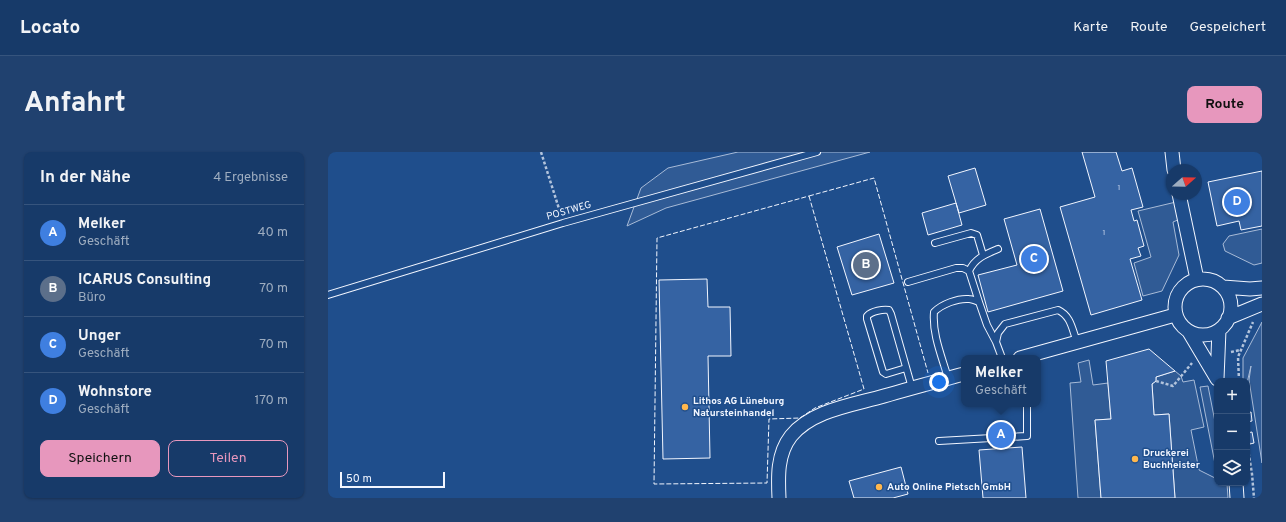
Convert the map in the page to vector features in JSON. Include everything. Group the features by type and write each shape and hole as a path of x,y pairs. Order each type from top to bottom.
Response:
{"street":[{"path":"1172,152 1173,164"},
{"path":"1180,200 1197,279"},
{"path":"1206,278 1215,281 1223,287 1231,302 1231,310 1224,325 1219,330 1209,334 1199,335 1189,332 1183,328 1176,315 1174,306 1176,296 1181,288 1188,282 1206,278"},
{"path":"1223,287 1250,289 1262,288"},
{"path":"1228,318 1262,304"},
{"path":"1032,355 1176,315"},
{"path":"1217,378 1219,330"},
{"path":"1189,332 1216,378"},
{"path":"779,498 778,476 781,454 790,437 803,424 816,417 838,409 961,375"},
{"path":"1236,486 1237,498"}],"lane":[{"name":"POSTWEG","path":"328,294 563,223 817,152"},
{"path":"935,243 971,233 977,235 983,255"},
{"path":"998,249 983,255 973,263 969,270 987,325 1001,355"},
{"path":"908,282 956,268 969,270"},
{"path":"948,378 935,332 933,321 934,312 940,306 961,300 969,299 979,302"},
{"path":"906,368 886,374 883,372 867,319 867,316 870,313 889,310 912,388"},
{"path":"996,342 998,333 1005,324 1058,310 1065,314 1070,322 1077,342"},
{"path":"939,441 1027,436 1027,407"}],"path":[{"path":"541,152 563,223"},
{"path":"1239,378 1238,357 1240,350 1253,322 1257,319"},
{"path":"1156,381 1173,386"},
{"path":"1248,450 1254,498"}],"shaded area":[{"path":"738,152 870,152 666,208 627,226 641,188 668,168"},
{"path":"1176,202 1180,219 1173,222 1179,255 1162,291 1143,296 1134,263 1151,257 1138,211"},
{"path":"1262,229 1262,263 1254,265 1225,251 1223,244 1229,236"},
{"path":"1262,322 1262,463 1250,386 1251,366 1248,378 1243,378 1243,358"},
{"path":"1089,360 1093,385 1108,383 1111,419 1095,420 1101,498 1078,498 1070,383 1081,382 1078,363"},
{"path":"1175,371 1181,376 1183,382 1194,380 1204,427 1191,430 1199,470 1214,478 1214,486 1227,486 1228,498 1175,498 1169,414 1154,415 1152,384 1156,381 1156,377"},
{"path":"1208,386 1214,417 1214,459 1200,387"}],"building":[{"path":"1082,152 1116,152 1122,171 1132,168 1143,207 1131,210 1134,221 1137,220 1144,246 1138,248 1141,256 1130,259 1142,300 1091,315 1060,207 1095,197"},
{"path":"975,168 986,205 959,213 948,176"},
{"path":"1262,171 1262,226 1241,230 1239,221 1217,226 1208,182"},
{"path":"956,203 962,225 928,235 922,213"},
{"path":"1040,209 1063,291 988,312 978,275 1017,265 1004,219"},
{"path":"879,234 894,283 852,295 837,247"},
{"name":"Lithos AG Lüneburg Natursteinhandel","path":"707,279 708,307 730,307 731,356 708,356 710,458 663,459 659,280"},
{"name":"Druckerei Buchheister","path":"1149,349 1175,371 1156,377 1156,381 1152,384 1154,415 1169,414 1175,498 1101,498 1095,420 1111,419 1106,361"},
{"path":"1250,412 1252,421 1250,421 1250,414"},
{"path":"1250,432 1252,432 1254,443 1250,444"},
{"path":"1022,447 1026,498 983,498 979,450"},
{"name":"Auto Online Pietsch GmbH","path":"901,467 908,494 893,498 854,498 849,481"}],"fence":[{"path":"809,196 874,178 928,373"},
{"path":"809,196 864,389 815,408 800,418 769,419 767,483 654,484 657,238 809,196"}],"place":[{"name":"Wohnstore","path":"1237,202"},
{"name":"Unger","path":"1034,259"},
{"name":"ICARUS Consulting","path":"866,265"},
{"name":"Lithos AG Lüneburg Natursteinhandel","path":"685,407"},
{"name":"Melker","path":"1001,435"},
{"name":"Druckerei Buchheister","path":"1135,459"},
{"name":"Auto Online Pietsch GmbH","path":"879,487"}]}
